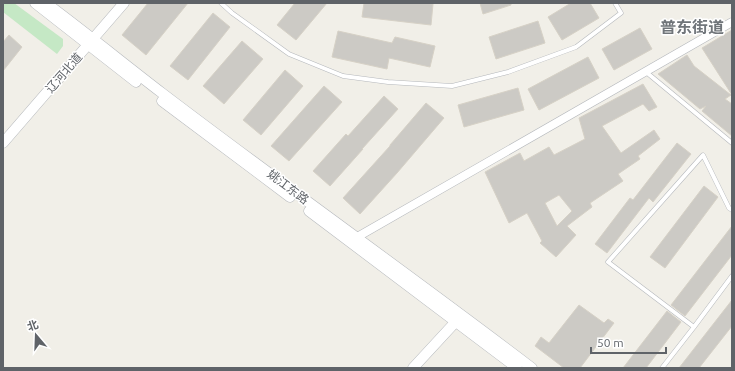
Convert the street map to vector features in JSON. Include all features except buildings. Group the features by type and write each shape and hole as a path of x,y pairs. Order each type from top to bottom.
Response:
{"street":[{"name":"姚江东路","path":"35,3 161,93 459,318 532,368"},
{"name":"姚江东路","path":"46,3 91,42"},
{"name":"辽河北道","path":"3,144 124,3"},
{"path":"353,239 732,22"},
{"name":"姚江东路","path":"459,318 518,368"},
{"path":"413,368 459,318"}],"lane":[{"path":"221,3 232,13 289,54 343,76 388,82 452,86 508,72 576,46 621,13 615,3"},
{"path":"645,72 732,143"},
{"path":"694,327 608,262 702,154 729,208 732,210"},
{"path":"662,368 732,276"}],"green space":[{"path":"3,3 14,3 63,39 63,46 57,54 3,12"}],"district":[{"name":"普东街道","path":"692,27"}]}
